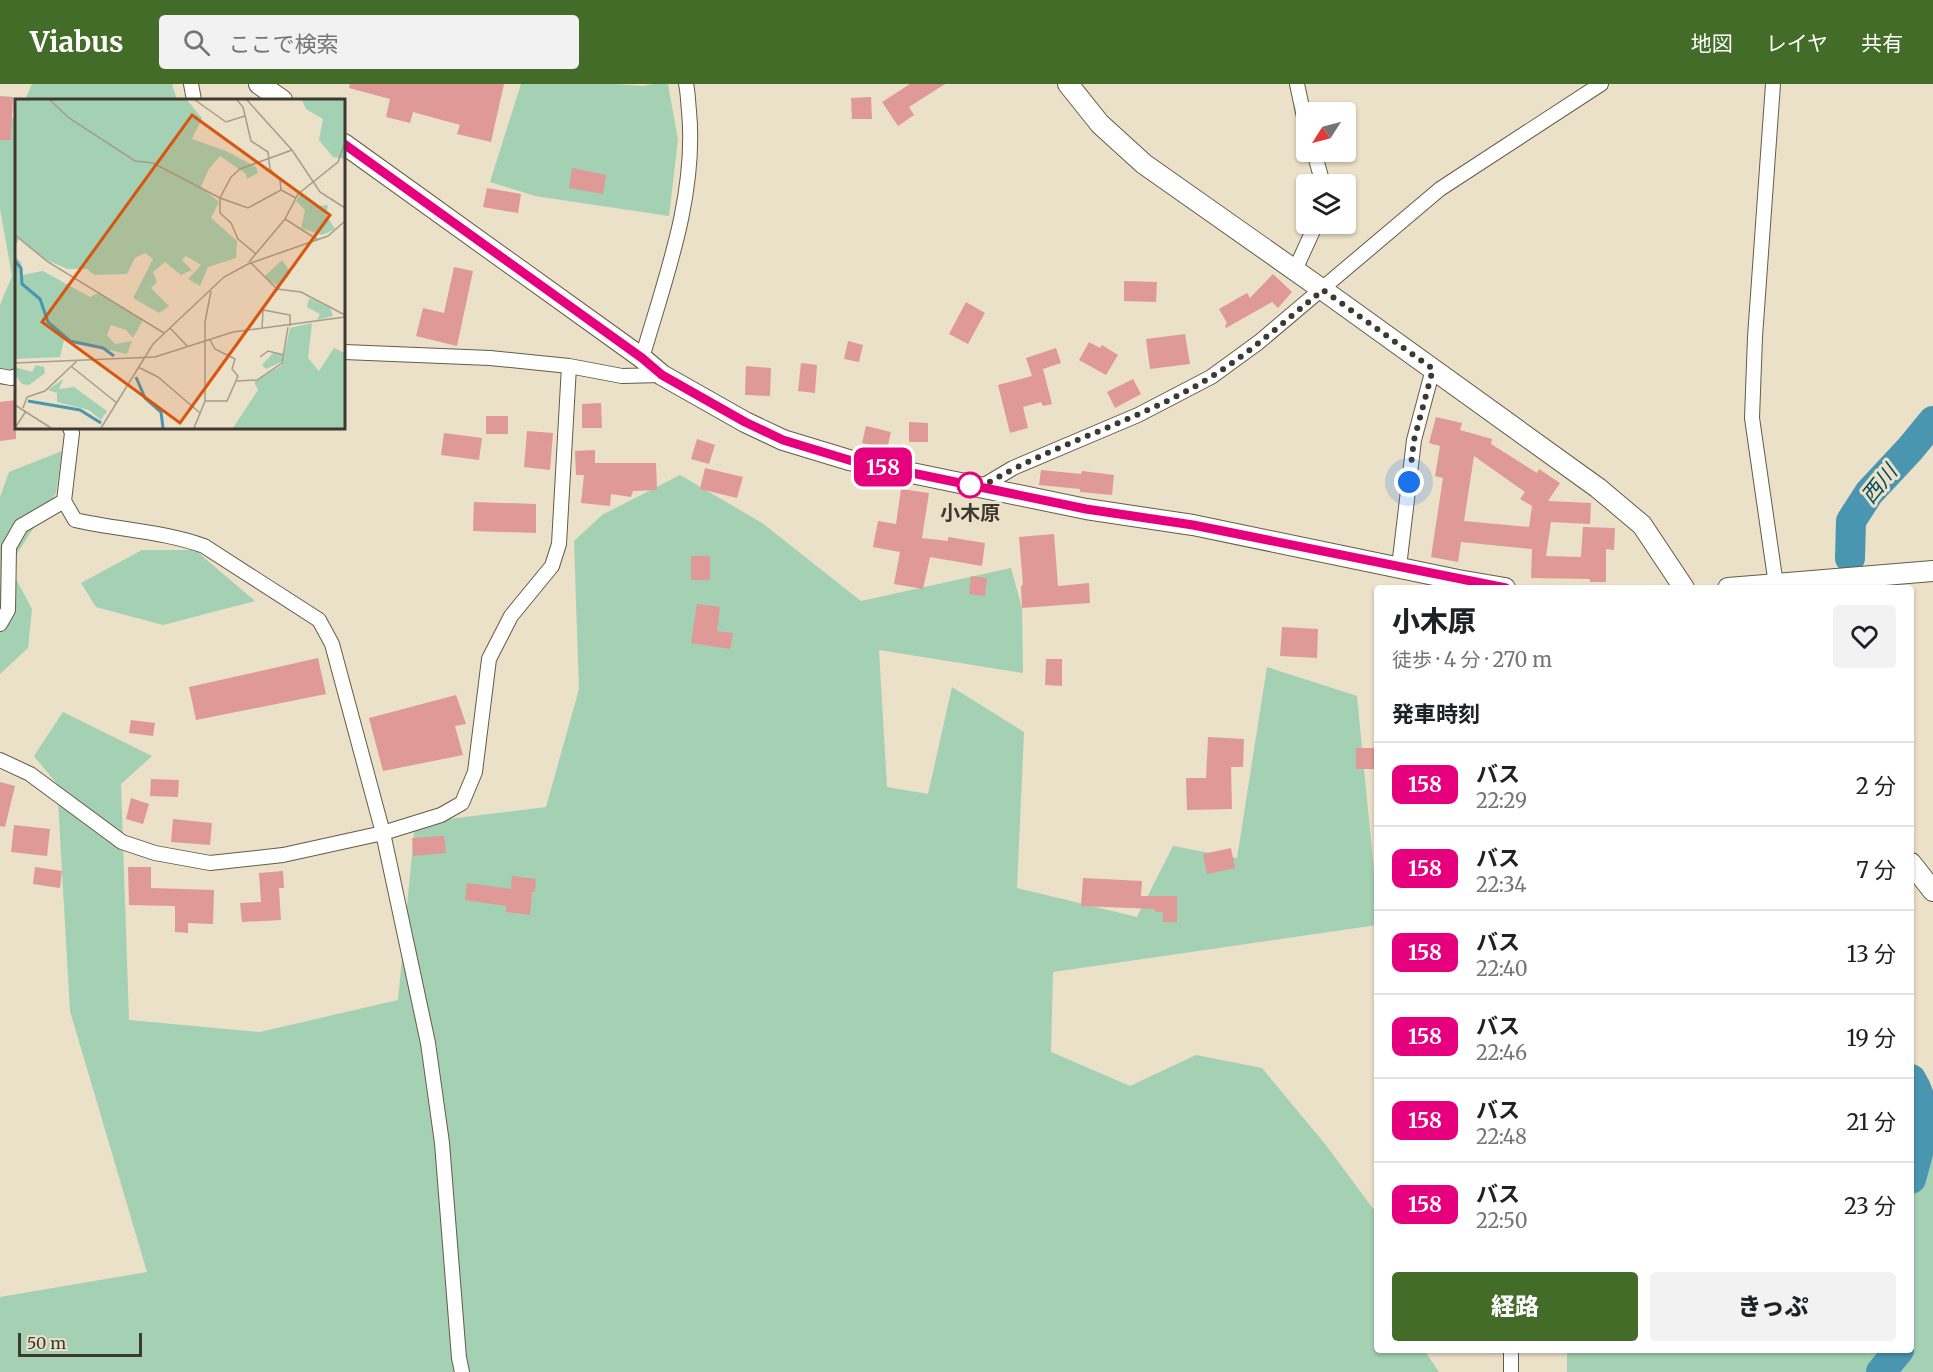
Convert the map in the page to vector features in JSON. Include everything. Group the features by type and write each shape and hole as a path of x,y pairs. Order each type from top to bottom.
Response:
{"main road":[{"path":"259,84 281,99"},
{"path":"1068,84 1100,124 1144,164 1598,488 1642,525 1682,585"},
{"path":"345,145 642,358 662,375 745,422 783,440 849,460 1086,509 1193,525 1398,567 1458,584"},
{"path":"1776,585 1933,571"},
{"path":"1914,867 1933,891"}],"street":[{"path":"191,84 194,99"},
{"path":"642,358 674,248 688,179 691,134 686,84"},
{"path":"1297,84 1301,102"},
{"path":"981,487 1013,468 1138,415 1211,377 1259,342 1323,290 1440,189 1601,84"},
{"path":"1773,84 1755,337 1752,418 1776,585"},
{"path":"1295,270 1311,234"},
{"path":"345,352 490,358 569,366 622,376 662,375"},
{"path":"0,760 30,774 122,842 155,853 210,863 284,855 383,833 441,815 462,803 475,772 489,659 511,616 552,566 559,544 569,366"},
{"path":"1398,567 1414,440 1433,369"},
{"path":"0,375 11,378 15,376"},
{"path":"70,429 72,433 64,501 75,520 103,527 184,539 204,546 319,620 332,644 383,833 428,1043 442,1143 462,1372"},
{"path":"0,624 8,610 9,547 21,526 64,501"},
{"path":"1511,1353 1511,1372"}],"green space":[{"path":"32,84 172,84 177,99 25,99"},
{"path":"521,84 643,86 668,84 678,140 669,216 535,196 490,182"},
{"path":"15,117 15,374 0,372 0,305 12,276 0,209 0,122"},
{"path":"62,451 56,493 9,566 32,609 28,648 0,674 0,497 9,472"},
{"path":"680,475 762,523 861,601 1011,568 1022,608 1023,673 879,650 887,787 928,794 952,687 1024,732 1017,888 1137,917 1173,846 1237,858 1267,667 1357,696 1374,872 1374,925 1053,972 1051,1052 1130,1086 1196,1055 1262,1068 1325,1144 1374,1210 1374,1353 1426,1353 1439,1372 0,1372 0,1297 147,1272 70,1011 57,784 34,756 63,712 152,756 121,784 129,1020 260,1032 398,1000 415,823 546,807 579,689 574,541 602,515"},
{"path":"142,550 195,550 255,601 163,625 96,607 81,583"},
{"path":"1914,1094 1933,1140 1933,1372 1567,1372 1567,1353 1914,1353"}],"building":[{"path":"350,84 504,84 491,142 457,134 460,125 413,112 410,123 386,117 390,99 349,88"},
{"path":"910,84 945,84 909,107 914,115 898,126 882,102"},
{"path":"0,96 13,97 11,140 0,140"},
{"path":"871,97 872,119 852,119 851,98"},
{"path":"572,168 606,175 603,194 569,188"},
{"path":"487,188 521,194 518,213 483,207"},
{"path":"454,267 473,271 457,346 416,336 423,308 444,313"},
{"path":"1273,274 1292,292 1278,308 1272,302 1226,328 1227,323 1219,309 1247,293 1250,298"},
{"path":"1124,281 1157,282 1156,302 1124,301"},
{"path":"966,302 985,313 968,344 949,334"},
{"path":"1185,334 1190,364 1150,369 1146,339"},
{"path":"848,341 863,345 859,362 844,359"},
{"path":"1089,342 1100,348 1102,345 1118,355 1106,375 1079,360"},
{"path":"1056,348 1061,363 1043,369 1052,404 1043,406 1041,402 1023,407 1028,428 1010,433 998,385 1032,376 1026,358"},
{"path":"801,363 817,365 815,393 798,391"},
{"path":"746,366 771,368 770,396 745,395"},
{"path":"1133,379 1141,394 1115,408 1107,392"},
{"path":"15,400 16,439 0,441 0,402"},
{"path":"601,403 602,428 582,428 582,404"},
{"path":"486,416 508,416 508,434 486,434"},
{"path":"1436,417 1462,423 1460,430 1492,439 1491,444 1537,473 1539,469 1560,483 1548,501 1591,503 1590,524 1551,522 1546,556 1581,557 1583,527 1615,528 1614,550 1606,549 1606,582 1590,582 1590,579 1531,578 1532,549 1461,542 1458,562 1431,557 1443,478 1435,476 1440,446 1429,443","holes":["1474,456 1525,492 1520,499 1532,506 1529,527 1464,521"]},
{"path":"909,422 928,423 928,442 909,442"},
{"path":"866,426 891,432 887,449 862,443"},
{"path":"527,431 553,433 550,470 524,467"},
{"path":"444,433 482,438 479,460 441,455"},
{"path":"697,439 715,445 709,464 691,459"},
{"path":"595,450 595,463 656,463 657,490 633,491 631,497 611,494 610,506 581,503 584,475 576,475 575,451"},
{"path":"705,468 743,477 737,498 700,489"},
{"path":"1041,470 1081,474 1082,471 1114,475 1112,495 1039,485"},
{"path":"901,489 929,493 922,538 948,541 948,537 985,543 982,566 930,557 923,589 894,584 900,552 873,547 878,521 896,524"},
{"path":"474,502 536,504 536,533 473,531"},
{"path":"1054,534 1058,586 1089,583 1090,603 1022,608 1021,586 1023,585 1019,537"},
{"path":"691,556 710,556 710,580 691,580"},
{"path":"971,576 987,578 985,596 969,594"},
{"path":"697,604 720,607 717,631 733,633 730,649 691,643"},
{"path":"1282,627 1318,629 1317,658 1280,656"},
{"path":"318,658 326,694 196,720 189,687"},
{"path":"1046,659 1062,659 1062,686 1045,685"},
{"path":"456,695 466,724 455,726 463,755 383,771 369,718"},
{"path":"131,720 155,723 153,736 129,733"},
{"path":"1208,737 1244,739 1243,767 1231,767 1232,809 1187,810 1186,778 1206,778"},
{"path":"1356,748 1374,748 1374,769 1356,769"},
{"path":"151,779 179,780 178,797 150,796"},
{"path":"0,782 15,786 5,827 0,826"},
{"path":"131,798 149,804 143,824 126,819"},
{"path":"173,819 212,823 210,845 171,842"},
{"path":"14,825 50,829 47,856 11,852"},
{"path":"444,836 446,853 413,856 412,838"},
{"path":"1231,848 1235,868 1207,874 1203,854"},
{"path":"35,867 62,871 60,888 33,884"},
{"path":"128,867 151,867 151,888 214,890 213,924 188,923 188,933 175,932 175,906 129,905"},
{"path":"283,871 284,888 279,888 281,920 242,922 240,903 261,902 259,873"},
{"path":"512,876 536,879 535,892 532,892 530,915 506,912 506,906 465,900 467,883 511,889"},
{"path":"1083,878 1142,881 1141,896 1177,896 1177,922 1163,922 1163,912 1155,912 1155,909 1081,906"}],"waterway":[{"name":"西川","path":"1850,558 1851,521 1869,493 1933,421"},
{"name":"西川","path":"1914,1086 1923,1116 1921,1141 1914,1168"},
{"name":"西川","path":"1881,1372 1897,1353"}],"bus line":[{"name":"158","path":"345,145 642,358 662,375 745,422 783,440 849,460 1086,509 1193,525 1488,585"}],"place":[{"name":"小木原","path":"970,485"}],"route":[{"path":"970,485 981,487 1013,468 1138,415 1211,377 1259,342 1323,290 1433,369 1414,440 1409,482"}]}
